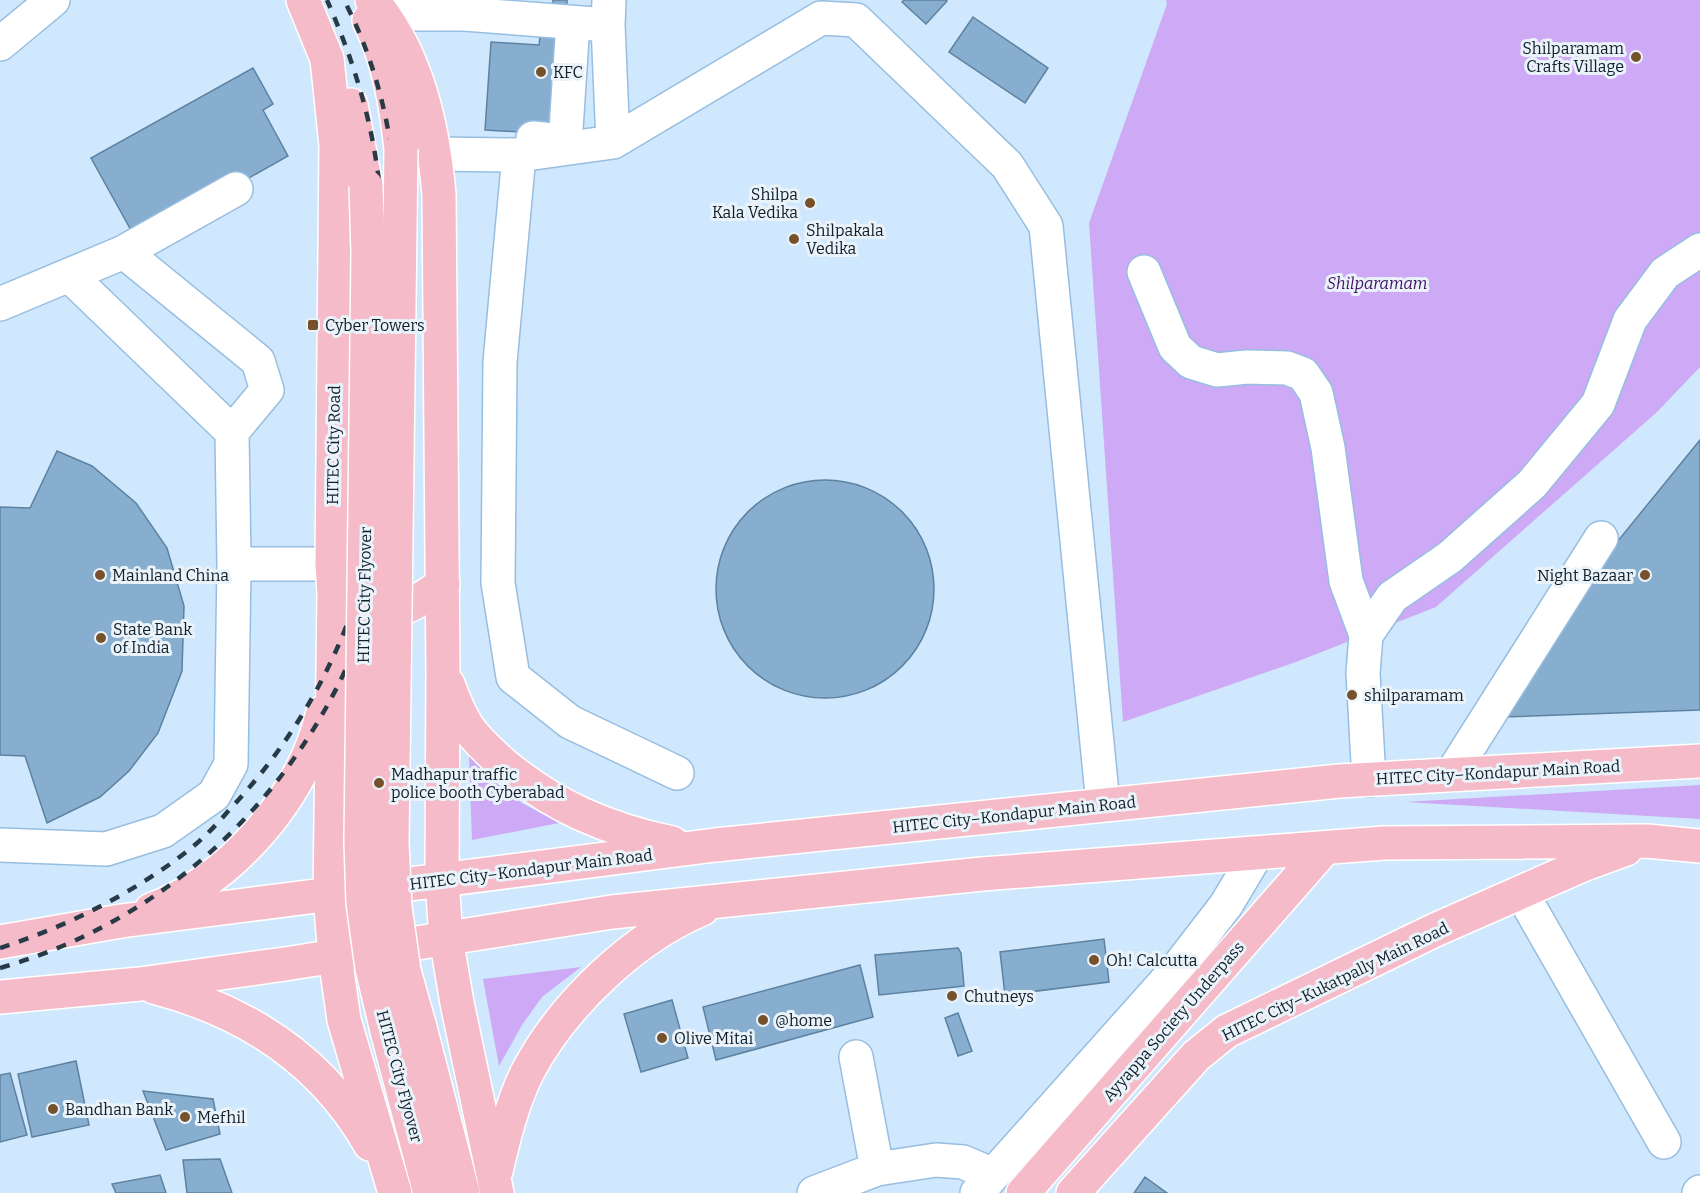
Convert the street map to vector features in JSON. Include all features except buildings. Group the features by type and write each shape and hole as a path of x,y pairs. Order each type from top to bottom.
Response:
{"main road":[{"name":"HITEC City Flyover","path":"304,0 333,48 345,80 366,186 368,253 361,842 363,903 375,978 430,1193"},
{"name":"HITEC City Road","path":"304,0 327,59 336,145 330,896 335,957"},
{"name":"HITEC City Flyover","path":"371,5 397,108 401,149 392,843 395,907 404,971 463,1193"},
{"path":"371,5 406,53 424,106 433,143 439,194 443,584 442,880 446,938 457,1003 495,1187"},
{"path":"333,579 367,610 378,613 392,613 424,597 443,584"},
{"path":"443,673 454,702 468,727 519,777 555,801 593,821 635,835 677,844 715,845"},
{"path":"0,942 121,921 156,908 195,887 231,862 262,830 295,782 320,728 331,677"},
{"name":"HITEC City–Kondapur Main Road","path":"121,921 715,845 1103,804 1369,780 1700,761"},
{"path":"0,997 140,984 335,957 612,912 982,874 1384,843 1647,841 1697,847"},
{"name":"HITEC City–Kukatpally Main Road","path":"1073,1193 1196,1056 1227,1031 1435,930 1585,864 1647,841"},
{"name":"Ayyappa Society Underpass","path":"1023,1193 1324,849"},
{"path":"495,1187 509,1117 528,1071 555,1029 583,996 614,966 647,940 683,917 721,901"},
{"path":"335,957 344,1020 395,1193"},
{"path":"140,984 206,1003 247,1022 285,1047 313,1070 354,1119 395,1193"}],"street":[{"path":"0,44 52,0"},
{"path":"371,5 465,7 573,22 608,13 613,142"},
{"path":"433,143 519,155 613,142 821,18 856,20 1007,165 1046,226 1103,804"},
{"path":"433,143 562,141 566,129 573,22"},
{"path":"519,155 500,362 498,583 513,677 570,722 676,773"},
{"path":"0,304 124,252 236,189"},
{"path":"1366,635 1392,597 1450,557 1532,484 1598,404 1630,320 1665,273 1700,250"},
{"path":"0,845 106,849 163,831 214,795 231,764 234,564 232,432 267,390 258,361 124,252"},
{"path":"1144,272 1175,347 1191,362 1216,370 1247,366 1287,368 1303,374 1316,393 1328,448 1346,581 1366,635 1363,673 1369,780"},
{"path":"69,275 232,432"},
{"path":"1451,776 1601,538"},
{"path":"234,564 333,579"},
{"path":"814,1193 878,1169 936,1160 963,1162 985,1184 1175,971 1226,905 1257,853"},
{"path":"1521,892 1664,1142"},
{"path":"856,1057 878,1169"}],"green space":[{"name":"Shilparamam","path":"1166,0 1700,0 1700,367 1657,412 1436,607 1296,662 1123,722 1089,223 1167,4"},
{"path":"469,756 495,782 522,803 559,823 472,840"},
{"path":"1700,785 1700,819 1405,802"},
{"path":"581,967 542,997 522,1025 499,1066 483,979"}],"railway":[{"path":"0,948 50,930 124,894 169,865 206,835 254,782 297,724 332,660 358,593 373,533 379,479 382,224 379,180 370,127 356,76 327,0"},
{"path":"0,968 70,943 135,908 194,866 247,816 293,760 331,698 362,631 384,560 392,496 398,401 399,243 393,160 386,120 376,80 362,40 344,0"}],"place":[{"name":"Shilparamam Crafts Village","path":"1636,57"},
{"name":"KFC","path":"541,72"},
{"name":"Shilpa Kala Vedika","path":"810,203"},
{"name":"Shilpakala Vedika","path":"794,239"},
{"name":"Cyber Towers","path":"313,325"},
{"name":"Mainland China","path":"100,575"},
{"name":"Night Bazaar","path":"1645,575"},
{"name":"State Bank of India","path":"101,638"},
{"name":"shilparamam","path":"1352,695"},
{"name":"Madhapur traffic police booth Cyberabad","path":"379,783"},
{"name":"Oh! Calcutta","path":"1094,960"},
{"name":"Chutneys","path":"952,996"},
{"name":"@home","path":"763,1020"},
{"name":"Olive Mitai","path":"662,1038"},
{"name":"Bandhan Bank","path":"53,1109"},
{"name":"Mefhil","path":"185,1117"}]}
